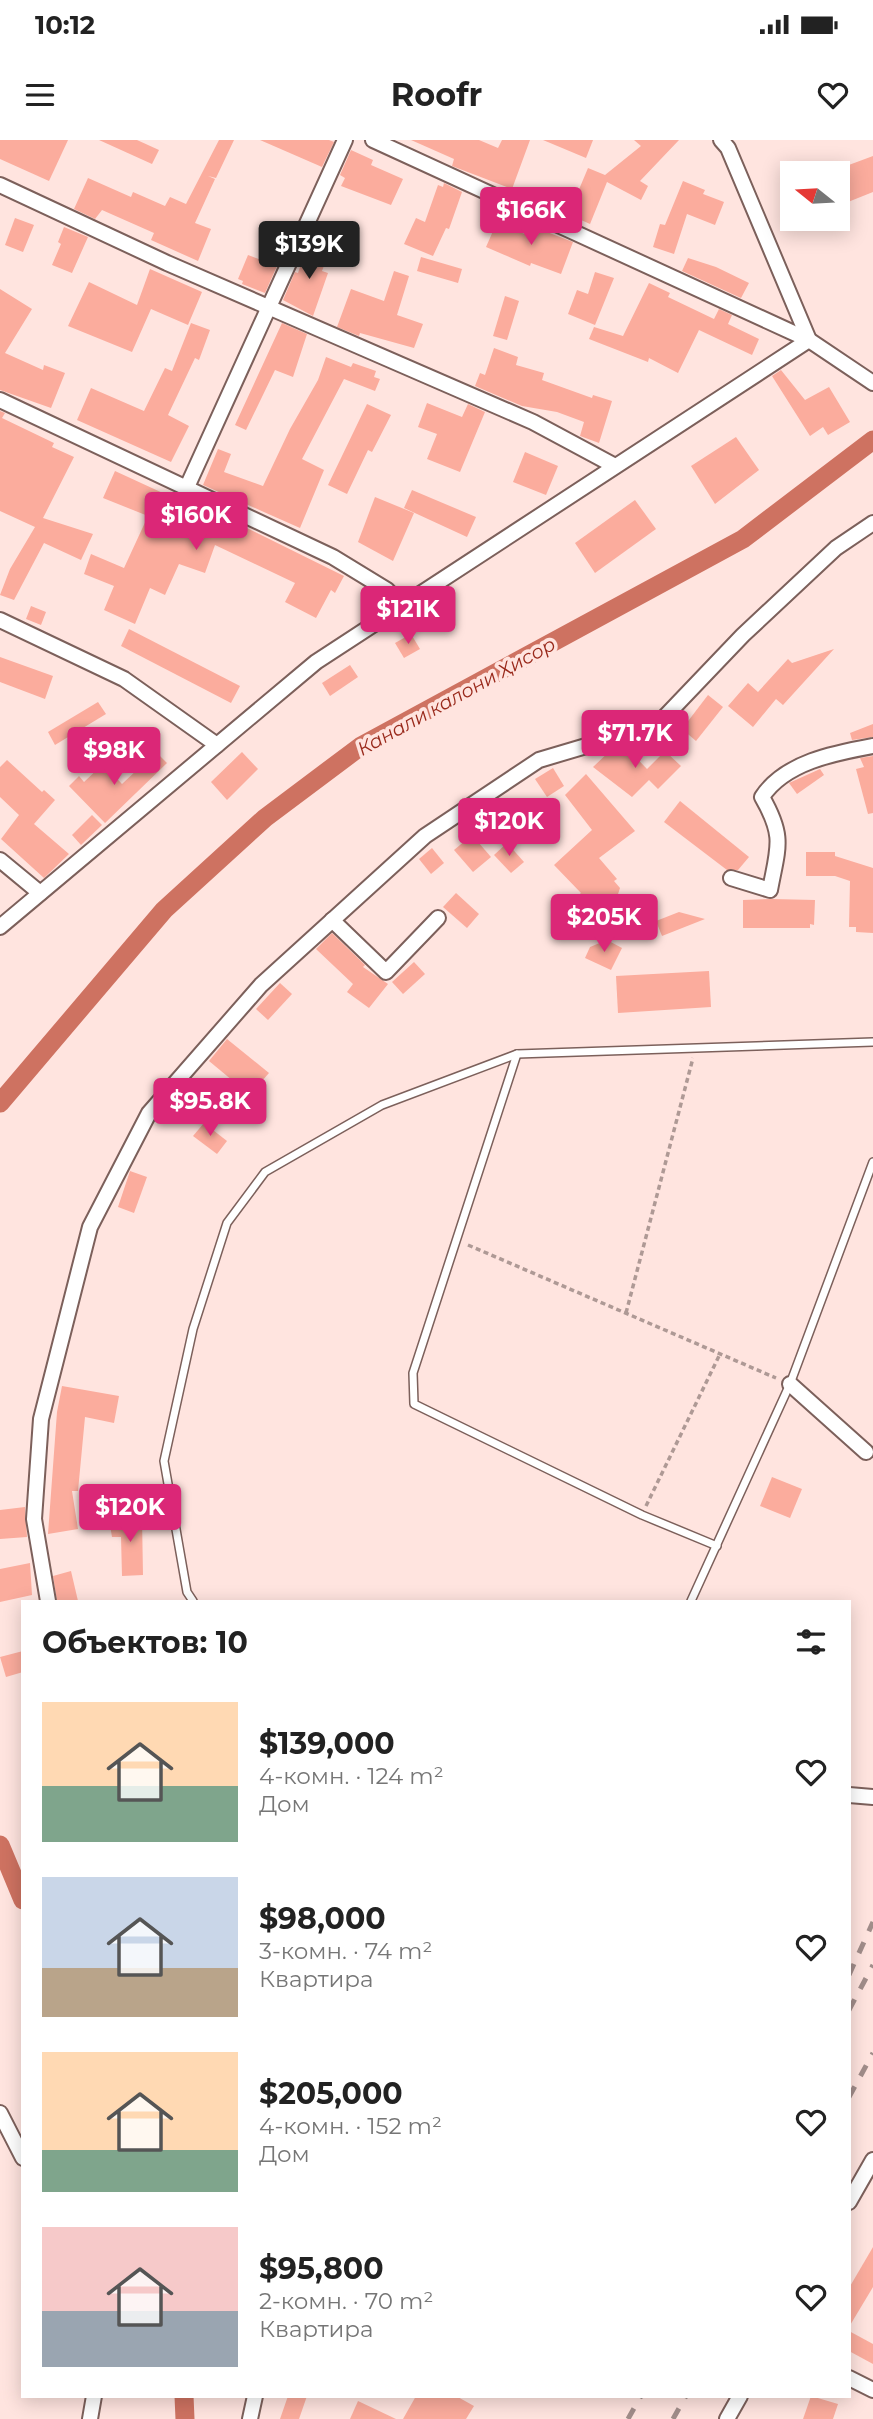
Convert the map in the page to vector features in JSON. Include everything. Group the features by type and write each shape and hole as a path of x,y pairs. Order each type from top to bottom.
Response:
{"street":[{"path":"187,487 345,140"},
{"path":"373,140 809,340 873,383"},
{"path":"721,140 728,148 809,340"},
{"path":"0,185 269,307 533,422 615,466"},
{"path":"0,927 316,662 809,340"},
{"path":"0,400 333,557 387,590 402,606"},
{"path":"48,1600 34,1519 41,1419 89,1227 149,1113 261,985 425,836 539,760 657,725 743,635 836,548 873,523"},
{"path":"0,620 124,679 217,745"},
{"path":"732,878 770,890 779,838 775,821 762,797 769,786 823,755 873,746"},
{"path":"0,860 40,893"},
{"path":"332,920 386,972 438,918"},
{"path":"790,1384 866,1452"},
{"path":"851,1795 873,1797"},
{"path":"0,2113 21,2154"},
{"path":"851,2198 873,2160"},
{"path":"851,2379 873,2390"},
{"path":"90,2419 94,2398"},
{"path":"250,2419 255,2398"},
{"path":"727,2419 739,2398"}],"lane":[{"path":"192,1600 187,1592 164,1461 193,1329 227,1223 265,1171 382,1105 517,1054 873,1042"},
{"path":"517,1054 413,1373 414,1405 642,1515 717,1546"},
{"path":"691,1600 790,1384 873,1162"}],"path":[{"path":"625,1313 695,1048"},
{"path":"456,1241 790,1384"},
{"path":"642,1515 720,1354"}],"building":[{"path":"0,140 68,140 49,181 0,159"},
{"path":"99,140 137,140 159,150 152,164"},
{"path":"219,140 234,140 216,178 208,176 215,179 195,223 211,229 198,261 151,240 154,233 102,210 95,219 74,209 88,178 131,197 133,192 165,206 170,197 186,204"},
{"path":"260,140 329,140 334,142 322,167"},
{"path":"411,140 479,140 498,148 502,140 530,140 512,189 452,166 454,159"},
{"path":"543,140 593,140 586,158"},
{"path":"634,140 679,140 640,181 648,186 641,200 607,182 590,224 581,220 580,224 567,218 588,168 605,175 641,146"},
{"path":"351,150 373,160 371,165 403,179 391,205 341,186 345,178 340,175"},
{"path":"873,156 873,192 850,201 850,165"},
{"path":"683,181 705,190 703,194 724,202 715,225 687,214 674,254 653,247 660,224 665,225"},
{"path":"444,183 462,192 449,229 446,228 433,256 404,244 416,218 425,222 438,185 443,187"},
{"path":"15,218 34,225 23,252 5,245"},
{"path":"497,222 529,236 534,227 573,242 561,274 531,263 530,266 486,247"},
{"path":"64,227 88,237 72,273 52,265 61,244 58,242"},
{"path":"312,243 330,249 322,271 328,273 313,316 283,300 295,272 298,273 301,264 305,265"},
{"path":"248,255 277,266 265,293 242,284 243,281 238,279"},
{"path":"421,257 462,269 458,283 417,271"},
{"path":"688,258 716,267 749,283 741,298 682,271"},
{"path":"150,269 202,292 188,325 151,309 132,352 68,326 89,282 137,305"},
{"path":"394,271 409,276 397,315 423,324 414,348 360,333 359,336 337,327 351,289 384,301"},
{"path":"595,272 614,278 595,325 568,314 577,290 588,294"},
{"path":"649,283 670,293 668,297 714,319 719,309 732,315 728,324 759,339 752,355 699,330 678,373 649,358 648,362 589,339 594,327 623,336"},
{"path":"0,289 32,309 5,353 43,370 44,365 65,373 51,408 0,390"},
{"path":"505,296 519,301 507,340 493,336"},
{"path":"191,323 210,330 199,360 195,358 168,415 189,426 171,462 77,420 91,388 144,411 165,368 172,371"},
{"path":"282,323 307,334 293,377 275,370 246,430 235,425"},
{"path":"494,348 518,357 516,365 544,373 542,380 592,398 593,395 612,401 599,443 580,436 584,422 557,412 522,406 475,386 480,373 485,375"},
{"path":"326,357 351,367 353,363 376,371 374,377 380,379 375,391 344,379 302,459 324,470 300,528 203,485 218,449 231,454 224,472 263,486 290,429 318,380"},
{"path":"781,370 805,400 829,387 850,422 828,435 823,427 810,436 772,376"},
{"path":"427,403 462,417 468,404 485,412 460,472 427,459 437,434 418,427"},
{"path":"367,404 391,415 372,452 368,450 347,494 328,485"},
{"path":"0,411 5,413 2,418 54,443 52,447 74,457 43,518 93,534 81,560 44,543 14,600 0,595 10,569 35,527 0,511"},
{"path":"736,437 759,470 715,504 691,466"},
{"path":"525,452 558,466 546,495 513,482"},
{"path":"115,471 191,506 196,503 344,576 335,593 331,590 316,618 285,602 295,583 215,545 205,573 179,564 165,595 150,588 135,624 104,610 114,586 84,574 91,554 124,568 148,516 103,498"},
{"path":"412,490 476,517 467,537 404,508"},
{"path":"375,497 414,513 393,561 358,542"},
{"path":"635,500 656,529 595,573 575,543"},
{"path":"31,606 46,612 41,625 26,619"},
{"path":"129,629 240,686 231,703 121,646"},
{"path":"411,634 420,649 404,658 395,643"},
{"path":"834,649 783,705 776,699 753,727 728,706 748,683 758,692 788,659 792,663"},
{"path":"0,657 53,676 45,699 0,682"},
{"path":"350,665 358,677 330,696 322,683"},
{"path":"708,695 723,707 696,741 682,729"},
{"path":"98,702 106,714 55,745 48,732"},
{"path":"873,724 873,737 852,740 850,733"},
{"path":"624,745 647,769 665,751 681,766 658,789 649,780 632,797 593,767 613,748"},
{"path":"156,752 167,763 105,823 69,786 79,776 84,782 103,764 122,784"},
{"path":"242,752 258,769 227,800 211,782"},
{"path":"873,756 873,813 868,814 856,769 864,767 860,758"},
{"path":"7,760 42,792 44,790 55,800 34,824 69,854 44,878 1,839 19,815 0,797 0,767"},
{"path":"553,768 564,786 547,797 535,779"},
{"path":"820,769 824,775 797,794 789,783"},
{"path":"586,774 635,831 599,858 617,879 614,881 620,888 605,934 571,923 578,901 575,898 581,893 554,865 592,830 565,795"},
{"path":"680,801 749,857 738,870 727,870 664,822"},
{"path":"92,815 102,825 81,845 72,835"},
{"path":"472,835 491,857 473,872 454,850"},
{"path":"507,843 524,862 511,873 494,855"},
{"path":"432,848 444,863 431,874 419,859"},
{"path":"806,852 835,852 835,856 873,868 873,933 856,932 856,927 849,927 850,881 835,876 806,876"},
{"path":"456,893 479,914 467,928 443,907"},
{"path":"743,900 815,900 814,925 810,924 810,928 743,928"},
{"path":"679,912 705,919 662,936 656,921"},
{"path":"332,933 365,965 363,967 388,984 369,1008 347,992 353,984 316,949"},
{"path":"607,940 622,948 611,970 585,958 590,947"},
{"path":"414,962 425,974 403,994 392,982"},
{"path":"709,971 711,1007 618,1013 616,976"},
{"path":"280,983 292,994 268,1020 256,1009"},
{"path":"227,1039 269,1073 250,1095 209,1061"},
{"path":"204,1123 227,1141 217,1154 193,1136"},
{"path":"130,1171 147,1177 134,1213 118,1207"},
{"path":"62,1386 119,1396 114,1423 85,1417 78,1491 72,1491 78,1529 48,1534 57,1412"},
{"path":"772,1477 802,1489 790,1518 760,1506"},
{"path":"25,1507 27,1537 0,1539 0,1510"},
{"path":"142,1518 143,1575 122,1576 121,1537 112,1537 109,1519"},
{"path":"30,1563 32,1595 0,1602 0,1569"},
{"path":"71,1571 78,1600 57,1600 53,1576"},
{"path":"21,1652 21,1673 6,1677 0,1657"},
{"path":"873,2247 873,2287 851,2324 851,2285"},
{"path":"851,2332 873,2344 873,2364 851,2352"},
{"path":"287,2398 306,2398 299,2419 280,2419"},
{"path":"415,2398 460,2398 474,2406 466,2419 403,2419"},
{"path":"810,2398 838,2404 833,2419 803,2419"},
{"path":"358,2401 396,2419 350,2419"}],"waterway":[{"name":"Канали калони Ҳисор","path":"0,1103 164,910 265,818 361,746 743,539 873,440"},
{"name":"Канали калони Ҳисор","path":"0,1845 21,1895"},
{"name":"Канали калони Ҳисор","path":"184,2398 185,2419"}],"railway":[{"path":"851,1971 873,1922"},
{"path":"851,2006 873,1965"},
{"path":"851,2093 873,2053"},
{"path":"628,2419 640,2398"},
{"path":"673,2419 685,2398"}]}
